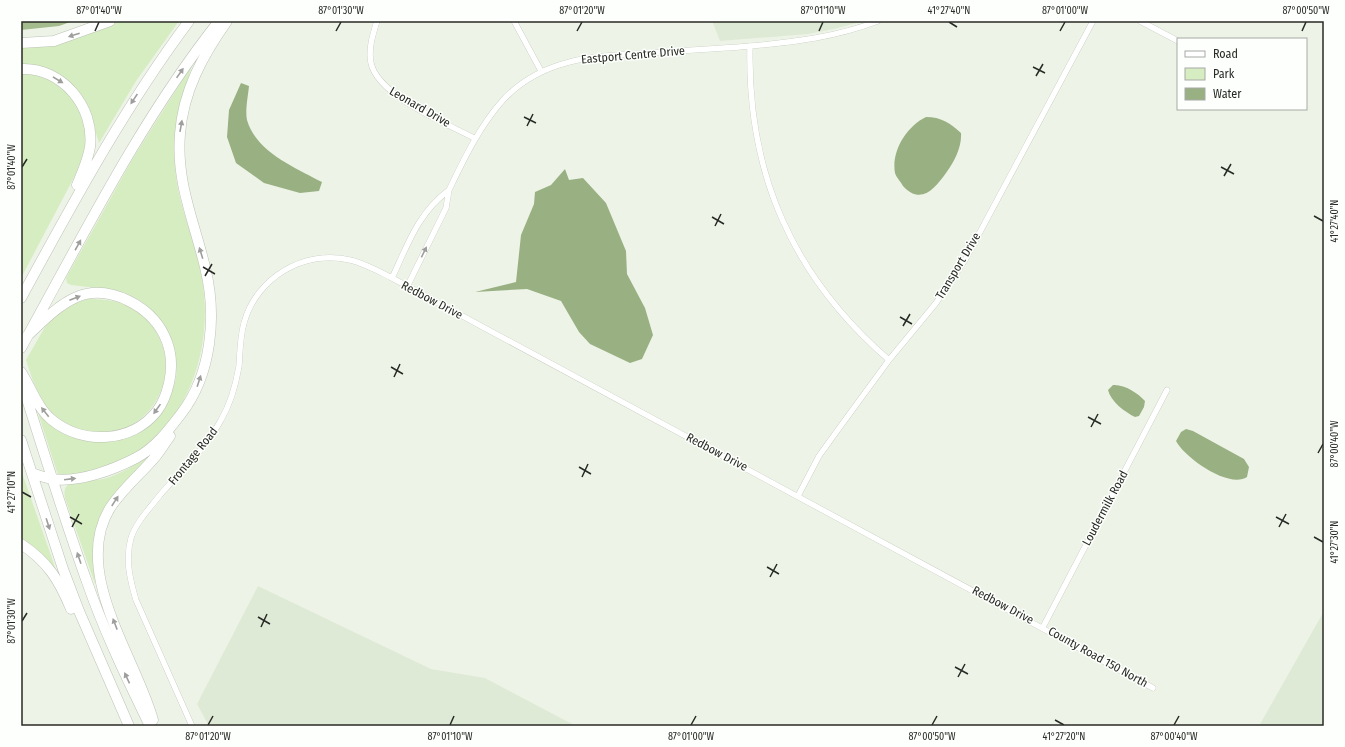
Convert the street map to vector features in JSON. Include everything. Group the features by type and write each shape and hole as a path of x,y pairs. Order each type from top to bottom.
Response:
{"highway":[{"path":"21,43 54,41 110,21"},
{"path":"21,298 132,103 189,21"},
{"path":"21,348 27,336 41,318 148,121 219,21"},
{"path":"155,726 109,607 99,576 98,553 101,531 109,510 123,489 156,456 174,431 197,387 206,361 210,335 210,299 205,267 185,198 180,167 180,134 186,102 195,74 208,48 227,21"},
{"path":"21,69 42,72 66,85 77,97 86,114 89,124 90,147 86,163 64,222"},
{"path":"21,372 38,404 51,419 64,428 86,437 97,438 119,435 148,421 158,410 168,390 172,369 170,346 159,323 142,307 118,295 96,293 74,297 41,318"},
{"path":"21,379 52,479 87,583 121,666 150,726"},
{"path":"32,473 52,479 94,476 125,464 145,453 167,433 188,406"},
{"path":"21,440 63,569 100,663 129,726"},
{"path":"21,544 36,554 51,569 63,590 88,647 100,663"}],"street":[{"name":"Leonard Drive","path":"377,21 370,51 371,63 377,77 387,89 401,98 474,138"},
{"path":"514,21 541,71"},
{"name":"Eastport Centre Drive","path":"407,287 446,208 449,190 474,138 504,100 541,71 564,63 599,56 750,46 823,38 878,21"},
{"name":"Transport Drive","path":"798,496 819,456 836,431 889,360 936,303 965,260 1093,21"},
{"path":"1140,21 1177,40"},
{"path":"750,46 749,74 757,140 763,167 789,237 807,268 834,305 853,327 889,360"},
{"name":"Eastport Centre Drive","path":"392,278 422,217 434,202 449,190"},
{"name":"Frontage Road","path":"192,726 136,600 130,581 128,565 132,537 149,508 209,439 222,419 236,382 243,324 253,302 268,283 283,270 299,263 324,258 350,260 392,278"},
{"name":"Redbow Drive","path":"392,278 1043,627"},
{"name":"Loudermilk Road","path":"1043,627 1167,390"},
{"name":"County Road 150 North","path":"1043,627 1153,688"}],"shaded area":[{"path":"21,21 73,21 59,26 21,30"},
{"path":"712,21 864,21 808,34 720,41"},
{"path":"258,586 431,669 485,678 576,726 209,726 197,704"},
{"path":"1324,611 1324,726 1259,726"}],"green space":[{"path":"118,21 179,21 136,81 99,143 92,120 79,93 21,66 21,47 61,43"},
{"path":"192,65 179,115 175,140 175,166 179,195 196,250 205,301 205,323 197,368 189,389 179,408 166,427 142,450 124,461 107,467 86,472 58,475 38,413 62,431 79,439 98,442 119,440 130,433 170,394 176,379 177,366 171,340 158,317 149,308 139,300 123,293 106,289 71,285 67,283 66,278 133,158"},
{"path":"21,74 45,78 66,92 80,111 85,123 87,135 85,151 80,166 21,278"},
{"path":"87,299 116,302 124,304 140,312 153,327 163,348 166,368 162,388 153,406 139,420 121,430 101,433 78,429 59,420 45,406 35,387 26,360 49,320 66,307"},
{"path":"150,455 111,498 94,557 95,584 65,498 65,488 67,485 72,483 103,479 116,475"},
{"path":"21,470 56,570 21,541"}],"water":[{"path":"241,83 249,86 246,116 252,131 259,141 278,158 322,182 319,191 300,193 264,183 236,163 227,137 229,110"},
{"path":"926,117 941,119 953,126 961,133 961,138 955,159 942,179 927,193 916,195 903,186 896,176 894,165 895,156 907,133 913,126"},
{"path":"565,169 569,180 583,178 606,203 626,251 627,274 645,308 653,335 642,359 630,363 590,344 579,332 561,301 527,289 475,292 516,282 521,235 534,204 535,192 551,185"},
{"path":"1113,385 1122,386 1130,390 1139,395 1145,401 1144,407 1139,416 1135,417 1131,415 1112,399 1108,390"},
{"path":"1186,429 1193,431 1244,459 1249,467 1247,477 1239,480 1230,479 1208,470 1198,463 1181,448 1176,441 1181,432"}]}
